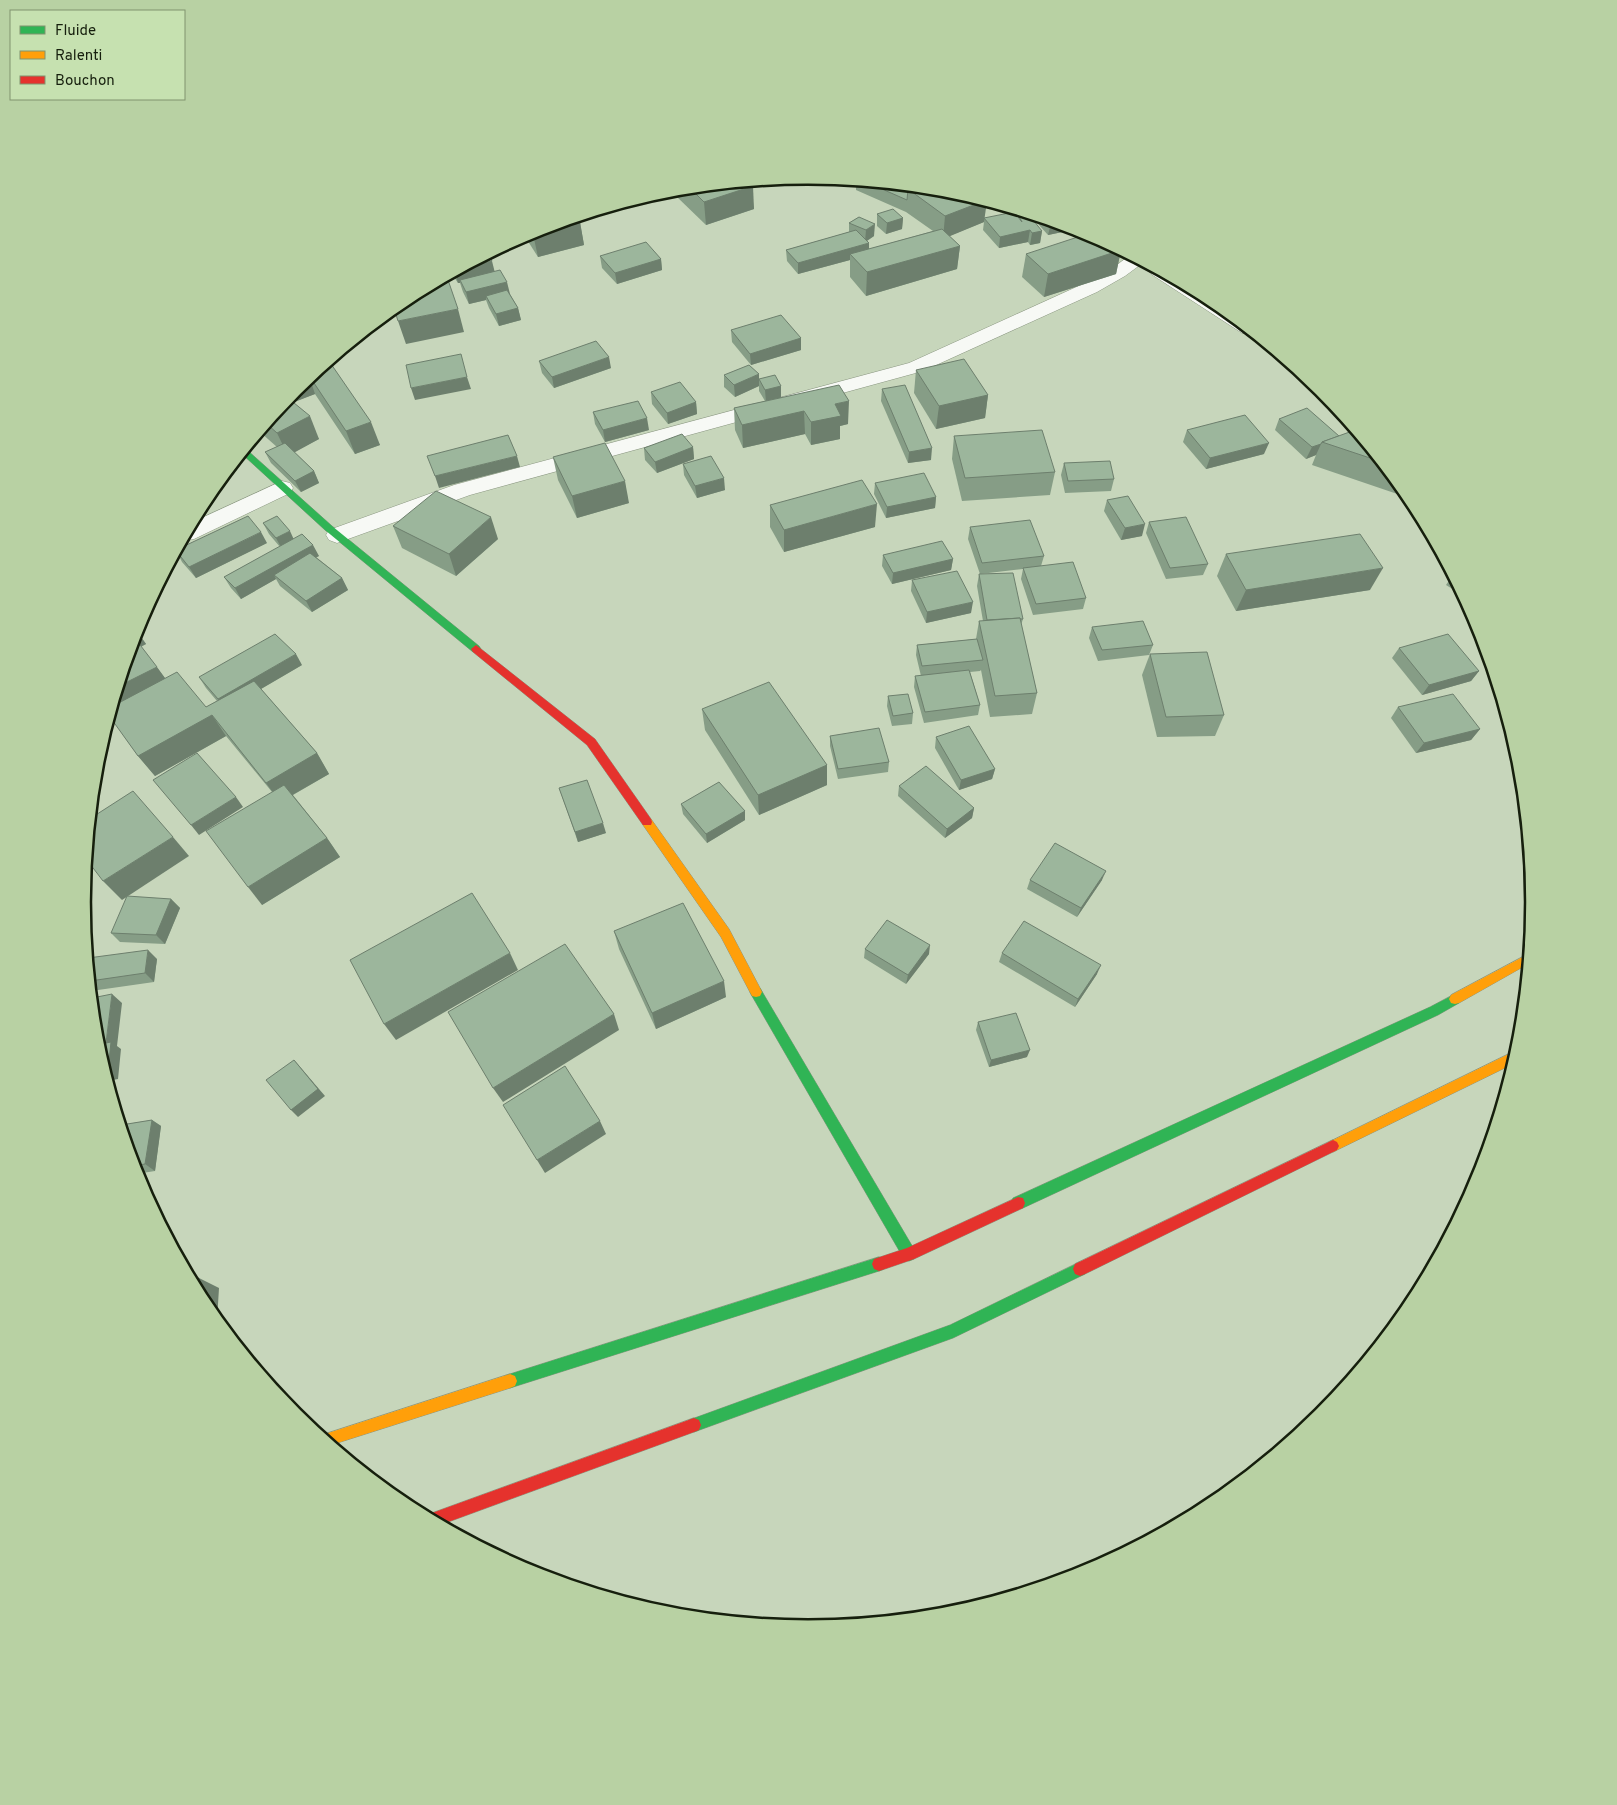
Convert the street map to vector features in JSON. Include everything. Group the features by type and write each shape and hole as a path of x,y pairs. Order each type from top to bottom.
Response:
{"main road":[{"path":"248,455 282,488 337,535 591,742 725,933 755,991 909,1254"},
{"path":"332,1438 909,1254 1434,1011 1523,961"},
{"path":"439,1517 952,1331 1508,1061"}],"street":[{"path":"337,535 462,490 916,367 1090,288 1119,272 1132,262"},
{"path":"196,529 282,488"}],"building":[{"path":"746,188 704,202 696,194"},
{"path":"883,189 908,192 907,200"},
{"path":"913,193 973,205 945,216"},
{"path":"893,209 903,218 887,223 877,214"},
{"path":"1006,214 1018,217 1022,222 1019,217 1034,222 1042,231 1032,233 1030,230 1000,237 984,218"},
{"path":"859,217 875,224 866,230 849,223"},
{"path":"942,229 960,246 867,272 850,254"},
{"path":"856,230 869,243 798,263 786,250"},
{"path":"1076,237 1112,253 1048,274 1026,254"},
{"path":"646,242 661,259 615,273 600,256"},
{"path":"500,270 507,282 466,292 460,280"},
{"path":"449,282 458,309 398,321 396,316"},
{"path":"507,290 518,308 496,314 486,296"},
{"path":"781,315 801,338 750,354 731,330"},
{"path":"596,341 609,357 552,377 539,361"},
{"path":"461,354 467,377 411,388 406,365"},
{"path":"964,359 988,395 939,406 916,370"},
{"path":"749,365 759,374 734,385 724,375"},
{"path":"333,366 371,422 346,431 314,383"},
{"path":"775,375 781,386 765,390 759,379"},
{"path":"680,382 696,402 667,413 651,392"},
{"path":"839,385 849,401 835,404 841,416 811,422 804,411 742,425 734,408"},
{"path":"905,385 932,448 909,452 882,389"},
{"path":"638,401 647,418 603,430 593,412"},
{"path":"294,403 310,416 277,433 271,428"},
{"path":"1307,408 1339,436 1312,447 1279,419"},
{"path":"1245,415 1269,443 1210,458 1187,430"},
{"path":"1042,430 1055,472 965,478 954,436"},
{"path":"1350,432 1372,459 1322,442"},
{"path":"682,434 693,447 655,462 644,448"},
{"path":"508,435 517,456 435,476 427,456"},
{"path":"285,443 314,471 295,481 265,452"},
{"path":"605,443 625,481 572,496 553,457"},
{"path":"711,456 724,478 695,486 683,464"},
{"path":"1110,461 1114,479 1068,481 1064,463"},
{"path":"924,473 936,497 887,507 875,483"},
{"path":"862,480 877,504 784,530 770,505"},
{"path":"436,491 491,517 449,554 393,526"},
{"path":"1128,496 1145,524 1125,528 1107,500"},
{"path":"248,516 261,532 189,567 180,556 186,545"},
{"path":"277,516 290,531 276,538 263,523"},
{"path":"1186,517 1208,564 1170,568 1149,522"},
{"path":"1030,520 1044,556 982,563 970,527"},
{"path":"302,534 313,545 235,588 224,577"},
{"path":"1360,534 1383,568 1246,590 1226,554"},
{"path":"942,541 953,559 893,573 883,555"},
{"path":"310,553 342,578 306,601 274,575"},
{"path":"1073,562 1086,598 1036,604 1023,568"},
{"path":"957,571 973,602 927,612 912,580"},
{"path":"1013,573 1023,619 987,620 979,574"},
{"path":"1020,618 1037,693 995,696 979,621"},
{"path":"1143,621 1153,645 1102,650 1092,627"},
{"path":"275,634 296,654 218,699 199,677"},
{"path":"1448,634 1479,671 1429,685 1399,648"},
{"path":"977,639 983,660 922,666 917,645"},
{"path":"140,644 157,667 126,683"},
{"path":"1207,652 1224,715 1166,717 1150,654"},
{"path":"969,670 980,705 925,712 915,676"},
{"path":"177,672 206,707 254,681 317,753 266,783 212,715 138,756 115,723 120,702"},
{"path":"769,682 827,765 758,795 702,709"},
{"path":"908,694 913,713 893,716 888,696"},
{"path":"1453,694 1480,729 1424,743 1398,707"},
{"path":"969,726 995,769 961,780 936,737"},
{"path":"879,728 889,762 838,769 830,736"},
{"path":"197,753 236,797 191,825 153,780"},
{"path":"926,766 974,808 947,829 899,786"},
{"path":"587,780 603,823 575,832 559,788"},
{"path":"719,782 745,811 706,834 681,804"},
{"path":"284,785 327,838 248,887 206,831"},
{"path":"133,791 173,837 103,881 93,867 97,814"},
{"path":"1055,843 1106,871 1081,908 1030,880"},
{"path":"472,893 510,953 384,1024 350,960"},
{"path":"127,896 171,899 156,935 111,933"},
{"path":"683,903 724,981 652,1013 614,931"},
{"path":"887,920 930,945 908,975 865,949"},
{"path":"1024,921 1101,965 1078,999 1002,953"},
{"path":"565,944 614,1014 493,1088 448,1012"},
{"path":"148,950 145,973 96,980 94,957"},
{"path":"112,994 106,1043 111,1042 109,1060 105,1042 97,997"},
{"path":"1016,1013 1030,1050 991,1060 978,1022"},
{"path":"294,1060 318,1089 291,1110 266,1080"},
{"path":"565,1066 600,1121 537,1160 503,1105"},
{"path":"152,1120 145,1164 141,1165 126,1124"}],"traffic: fast":[{"path":"248,455 329,528 476,649"},
{"path":"756,992 909,1254"},
{"path":"1018,1203 1434,1011 1455,999"},
{"path":"510,1381 879,1264"},
{"path":"694,1425 953,1331 1080,1269"}],"traffic: slow":[{"path":"647,822 725,933 756,992"},
{"path":"1455,999 1523,961"},
{"path":"1333,1146 1508,1061"},
{"path":"332,1438 510,1381"}],"traffic: jam":[{"path":"476,649 591,742 647,822"},
{"path":"1080,1269 1333,1146"},
{"path":"879,1264 909,1254 1018,1203"},
{"path":"439,1517 694,1425"}]}
